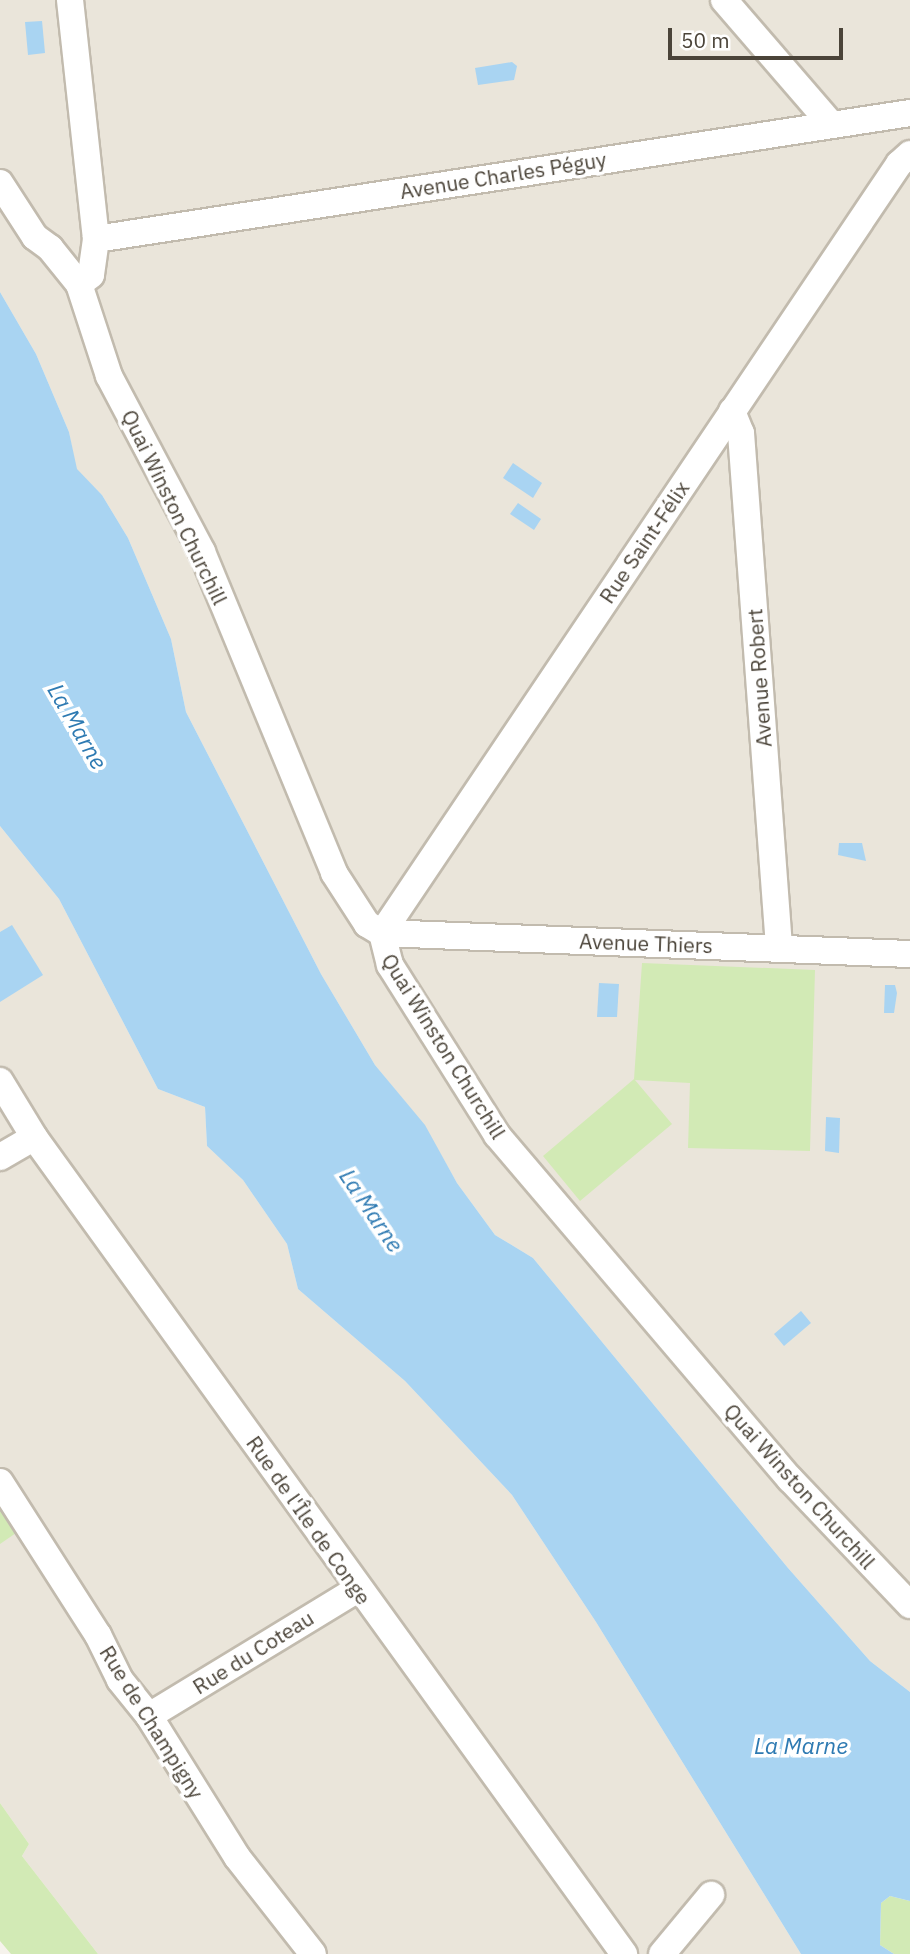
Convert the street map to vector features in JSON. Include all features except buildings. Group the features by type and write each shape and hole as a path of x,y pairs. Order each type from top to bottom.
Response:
{"street":[{"path":"70,0 96,239 91,275 79,284"},
{"path":"724,0 831,124"},
{"name":"Avenue Charles Péguy","path":"96,239 831,124 909,119"},
{"name":"Rue Saint-Félix","path":"382,933 732,411 910,154"},
{"name":"Quai Winston Churchill","path":"0,183 35,237 50,248 79,284 109,376 202,552 334,873 354,908 382,933 390,965 497,1135 790,1479 910,1605"},
{"name":"Avenue Robert","path":"732,411 741,433 779,947"},
{"name":"Avenue Thiers","path":"382,933 910,954"},
{"name":"Rue de l'Île de Conge","path":"0,1081 34,1137 624,1954"},
{"path":"0,1157 34,1137"},
{"name":"Rue de Champigny","path":"0,1482 98,1635 120,1680 149,1716 244,1868 313,1954"},
{"name":"Rue du Coteau","path":"149,1716 358,1589"},
{"path":"662,1954 711,1895"}],"shaded area":[{"path":"0,0 910,0 910,1692 870,1661 788,1568 533,1258 495,1235 457,1183 424,1125 375,1065 321,974 186,712 171,639 128,538 102,495 76,469 69,432 36,354 0,292"},
{"path":"0,826 59,899 158,1089 205,1107 207,1146 243,1180 287,1244 298,1289 405,1381 512,1495 596,1622 801,1954 98,1954 22,1856 29,1844 0,1803"}],"green space":[{"path":"642,963 815,970 810,1151 688,1148 690,1083 635,1080 672,1124 580,1201 543,1156 634,1079"},
{"path":"0,1510 16,1533 0,1544"},
{"path":"0,1803 29,1844 22,1856 98,1954 11,1954 0,1941"},
{"path":"890,1896 910,1901 910,1954 894,1954 880,1945 881,1903"}],"water":[{"path":"42,21 45,53 28,55 25,22"},
{"path":"512,62 517,66 514,80 478,85 475,68"},
{"name":"La Marne","path":"0,292 36,354 69,432 77,469 102,495 128,538 171,639 186,712 321,974 375,1065 425,1125 457,1183 495,1235 533,1258 788,1568 870,1661 910,1692 910,1901 890,1896 881,1903 880,1945 894,1954 801,1954 596,1622 512,1495 405,1381 298,1289 287,1244 243,1180 207,1146 205,1107 158,1089 59,899 0,826"},
{"path":"513,463 542,483 533,498 503,478"},
{"path":"518,503 541,519 534,530 510,514"},
{"path":"839,843 862,843 866,861 838,855"},
{"path":"12,925 43,975 0,1002 0,932"},
{"path":"599,983 619,984 617,1017 597,1017"},
{"path":"885,985 895,985 897,993 894,1013 884,1013"},
{"path":"826,1117 840,1118 839,1153 825,1151"},
{"path":"801,1311 811,1323 784,1346 774,1334"}]}
